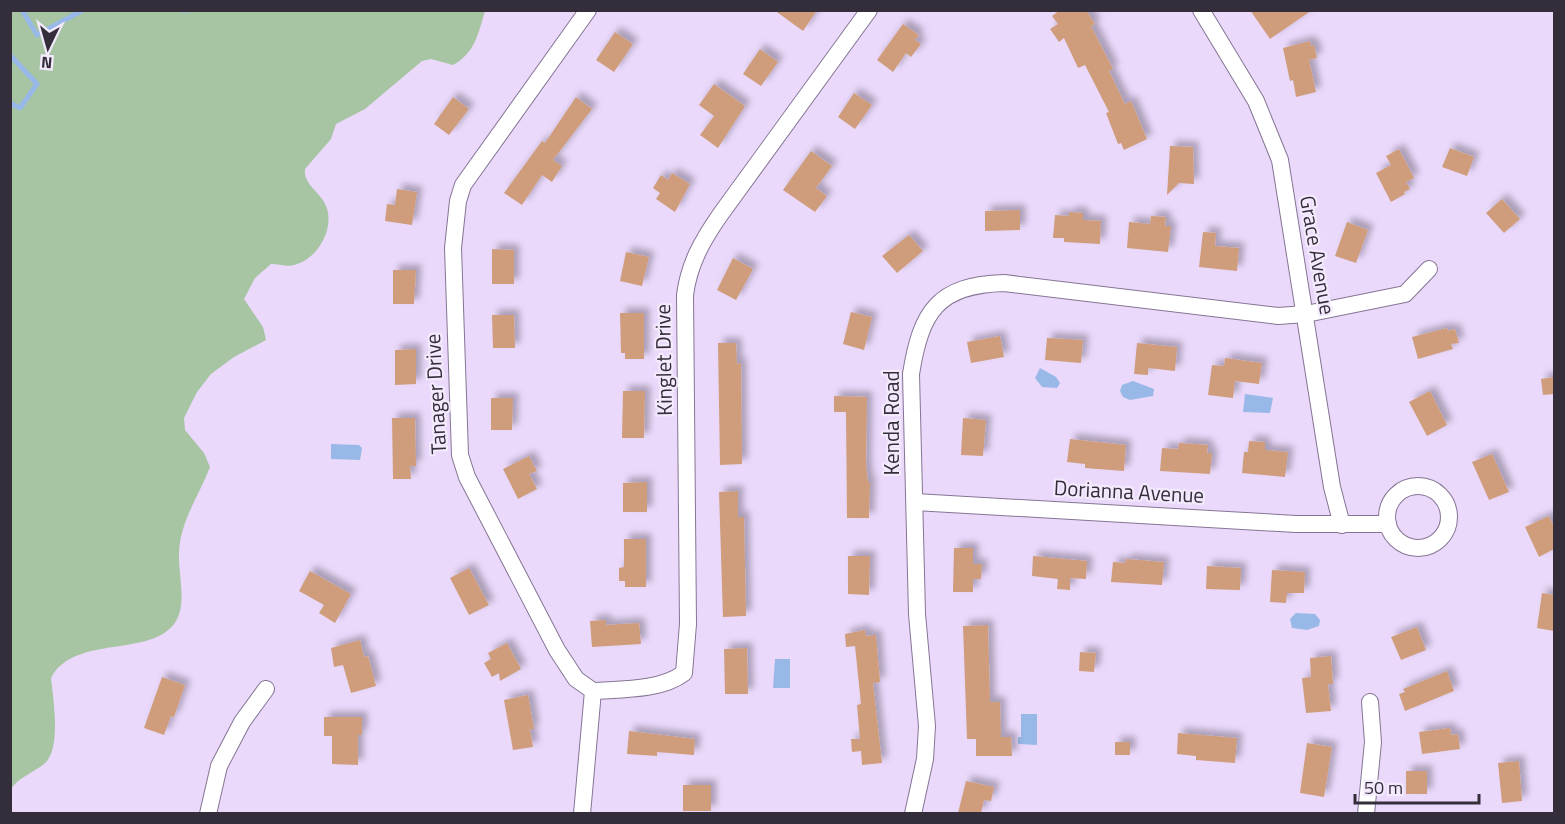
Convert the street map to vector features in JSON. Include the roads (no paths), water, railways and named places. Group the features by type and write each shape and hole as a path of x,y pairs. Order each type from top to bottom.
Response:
{"street":[{"name":"Tanager Drive","path":"588,10 461,190 453,248 453,295 457,414 463,466 558,650 576,679 593,691"},
{"name":"Kinglet Drive","path":"593,691 657,683 677,678 684,673 688,624 685,295 689,271 703,241 720,215 869,10"},
{"name":"Grace Avenue","path":"1201,10 1256,101 1280,160 1332,487 1342,525"},
{"name":"Kenda Road","path":"913,813 925,759 927,726 918,637 911,396 914,353 929,315 946,296 957,290 983,284 1004,284 1278,316 1306,314 1405,294 1429,269"},
{"name":"Dorianna Avenue","path":"915,502 1342,525 1388,524"},
{"path":"208,813 219,766 242,722 266,689"},
{"path":"582,813 593,691"},
{"path":"1366,813 1373,742 1370,702"}],"water":[{"path":"1040,368 1056,377 1060,383 1057,388 1042,387 1035,378"},
{"path":"1133,381 1154,389 1153,396 1130,400 1123,397 1120,391 1122,385"},
{"path":"1245,394 1273,398 1270,413 1243,412"},
{"path":"331,444 359,445 362,448 360,460 331,459"},
{"path":"1296,613 1315,614 1320,620 1319,626 1307,630 1292,628 1290,619"},
{"path":"775,659 790,659 790,688 773,688"},
{"path":"1021,714 1037,714 1037,745 1018,744 1018,737 1021,737"}],"waterway":[{"path":"22,10 37,35 83,10"},
{"path":"182,10 189,10"},
{"path":"10,55 37,84 20,108 10,103"}]}
